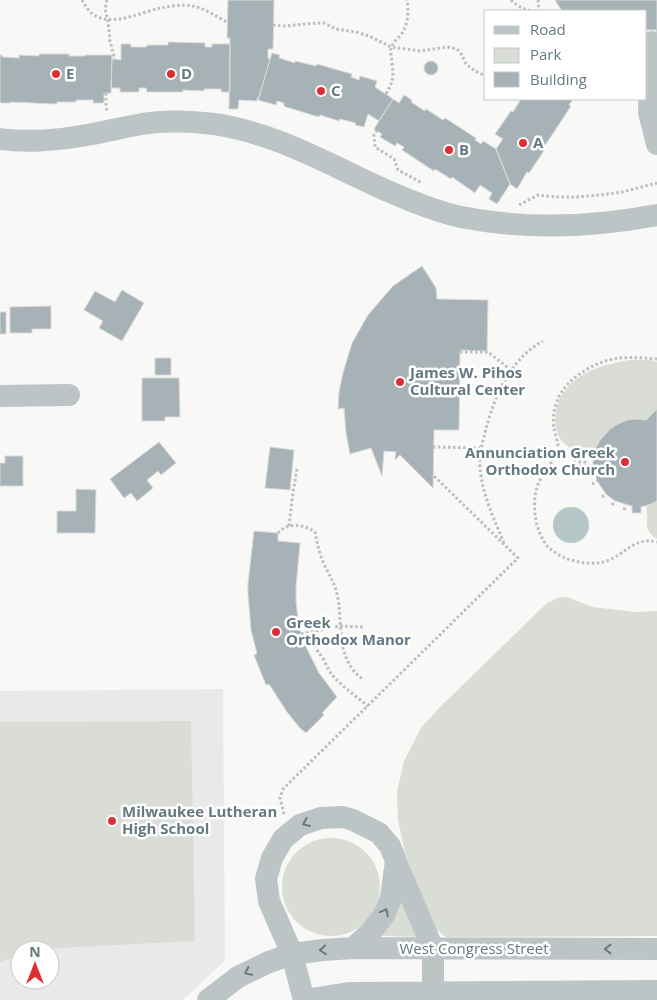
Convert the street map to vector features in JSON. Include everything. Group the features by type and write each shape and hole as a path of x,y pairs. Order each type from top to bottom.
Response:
{"street":[{"path":"651,42 648,112 657,144"},
{"path":"0,139 56,139 86,136 142,124 168,121 215,124 273,139 393,193 461,217 530,225 563,225 599,224 657,215"},
{"path":"0,396 69,395"},
{"path":"433,997 433,949 390,846 378,833 343,817 321,818 300,825 283,839 272,858 266,879 269,901 292,954 304,1000 349,993 433,997 657,991"},
{"path":"352,948 371,932 384,915 391,898 396,861"},
{"name":"West Congress Street","path":"208,1000 238,977 269,962 292,954 323,950 352,948 657,950"}],"path":[{"path":"82,0 92,14 108,20 162,8 193,6 227,22"},
{"path":"107,0 105,8 115,60"},
{"path":"386,94 394,77 390,54 395,40 406,24 409,10 407,0"},
{"path":"511,0 526,10"},
{"path":"273,25 324,24 336,29 369,36 392,47 420,51 446,47 457,49 466,64 484,75"},
{"path":"106,93 108,118"},
{"path":"377,130 374,135 375,147 394,159 398,170 430,187"},
{"path":"518,205 538,195 556,197 600,195 622,192 657,183"},
{"path":"506,546 484,491 479,465 481,448 490,413 502,384 511,370 531,348 543,341"},
{"path":"460,352 488,352 511,370"},
{"path":"657,359 643,357 619,358 580,373 567,385 560,394 554,413 554,427 558,449 551,464 539,481 534,507 540,534 549,548 564,558 583,563 608,561 637,542 649,540 657,542"},
{"path":"433,447 481,448"},
{"path":"588,454 594,454"},
{"path":"585,461 572,462 572,466 594,466"},
{"path":"290,526 297,469"},
{"path":"588,474 595,473"},
{"path":"290,834 280,798 283,789 518,558 433,475"},
{"path":"592,484 597,481"},
{"path":"602,497 606,494"},
{"path":"612,505 615,501"},
{"path":"624,510 626,505"},
{"path":"278,534 282,529 300,525 310,528 315,532 318,546 333,579 337,595 341,641 345,656 353,670 364,680"},
{"path":"301,634 340,626 364,627"},
{"path":"314,631 312,638 314,645 329,670 335,678 368,706"}],"shaded area":[{"path":"571,507 584,512 589,525 584,538 571,543 558,538 553,525 558,512"},
{"name":"Milwaukee Lutheran High School","path":"223,689 225,960 182,1000 0,1000 0,691"}],"green space":[{"path":"629,360 651,360 657,362 657,409 646,420 629,421 614,426 603,436 595,451 569,447 563,443 559,438 555,417 561,396 572,383 592,370"},
{"path":"657,501 657,539 649,532 646,506"},
{"path":"567,597 592,607 636,612 657,611 657,936 446,937 434,928 405,853 398,820 397,791 404,761 421,728 440,707 547,603 558,598"},
{"name":"Milwaukee Lutheran High School","path":"191,721 195,941 60,948 60,940 10,940 10,958 0,962 0,722"},
{"path":"331,838 350,841 366,852 377,868 380,887 377,906 366,922 350,933 331,936 312,933 296,922 285,906 282,887 285,868 296,852 312,841"},
{"path":"401,895 417,937 383,936 382,934"}],"building":[{"path":"228,0 274,0 273,49 268,49 268,58 270,59 259,98 257,98 257,101 239,100 238,109 229,109 230,38 227,38"},
{"path":"555,0 657,0 657,34 656,30 647,30 647,10 561,10"},
{"name":"D","path":"168,42 205,43 205,47 212,47 212,44 230,44 230,92 221,92 221,89 204,89 204,91 147,92 146,88 139,88 139,92 120,92 120,88 111,88 112,59 121,60 121,44 131,44 131,47 147,47 147,45 168,45"},
{"name":"C","path":"272,53 280,55 279,58 295,63 295,61 316,66 317,64 352,74 351,77 359,80 360,76 377,81 375,87 393,99 379,121 368,114 364,127 340,119 339,121 320,115 319,117 286,107 284,103 277,101 276,105 258,100"},
{"name":"E","path":"39,54 69,54 69,56 112,55 111,93 104,93 104,103 93,103 93,100 76,100 76,102 57,102 57,104 0,103 0,55 2,57 19,58 19,55 39,56"},
{"path":"431,61 436,63 438,68 436,73 431,75 426,73 424,68 426,63"},
{"name":"B","path":"404,95 425,111 426,109 443,120 445,118 476,138 475,140 481,144 483,141 496,149 510,184 497,204 489,199 492,193 480,185 475,193 452,177 451,179 435,169 434,171 402,150 404,147 397,143 395,146 380,137 382,134 374,129 393,99 399,103"},
{"name":"A","path":"520,100 572,100 569,105 571,106 544,147 545,149 529,173 527,172 517,189 510,184 496,149 503,139 495,134 511,111 513,112"},
{"name":"James W. Pihos Cultural Center","path":"422,266 436,288 437,299 488,300 487,351 460,350 459,430 434,430 433,488 400,455 395,460 396,452 384,451 382,476 371,448 350,454 344,408 338,409 343,373 352,343 368,315 393,286"},
{"path":"122,290 144,303 122,341 99,328 103,321 84,310 95,291 115,302"},
{"path":"51,306 51,329 32,329 32,333 10,333 10,307"},
{"path":"0,312 6,312 6,334 0,334"},
{"path":"155,358 171,358 171,375 155,375"},
{"path":"142,378 179,378 180,417 165,417 165,421 142,421"},
{"name":"Annunciation Greek Orthodox Church","path":"657,409 657,501 641,507 641,513 632,513 632,506 615,501 606,494 597,481 593,467 593,458 600,440 610,429 627,420 646,420"},
{"path":"159,442 176,463 161,475 158,471 147,480 153,488 137,501 131,493 124,498 110,479"},
{"path":"270,447 294,450 290,490 265,488"},
{"path":"5,456 23,456 23,486 0,486 0,463 5,463"},
{"path":"76,489 96,490 95,533 57,533 57,511 76,511"},
{"name":"Greek Orthodox Manor","path":"254,531 278,533 278,541 300,543 296,601 301,634 297,635 299,642 303,641 319,673 337,697 322,713 324,715 306,733 287,712 269,684 266,685 254,655 257,654 251,630 248,583"}],"place":[{"name":"E","path":"56,74"},
{"name":"D","path":"171,74"},
{"name":"C","path":"321,91"},
{"name":"A","path":"523,143"},
{"name":"B","path":"449,150"},
{"name":"James W. Pihos Cultural Center","path":"400,382"},
{"name":"Annunciation Greek Orthodox Church","path":"625,462"},
{"name":"Greek Orthodox Manor","path":"276,632"},
{"name":"Milwaukee Lutheran High School","path":"112,821"}]}
